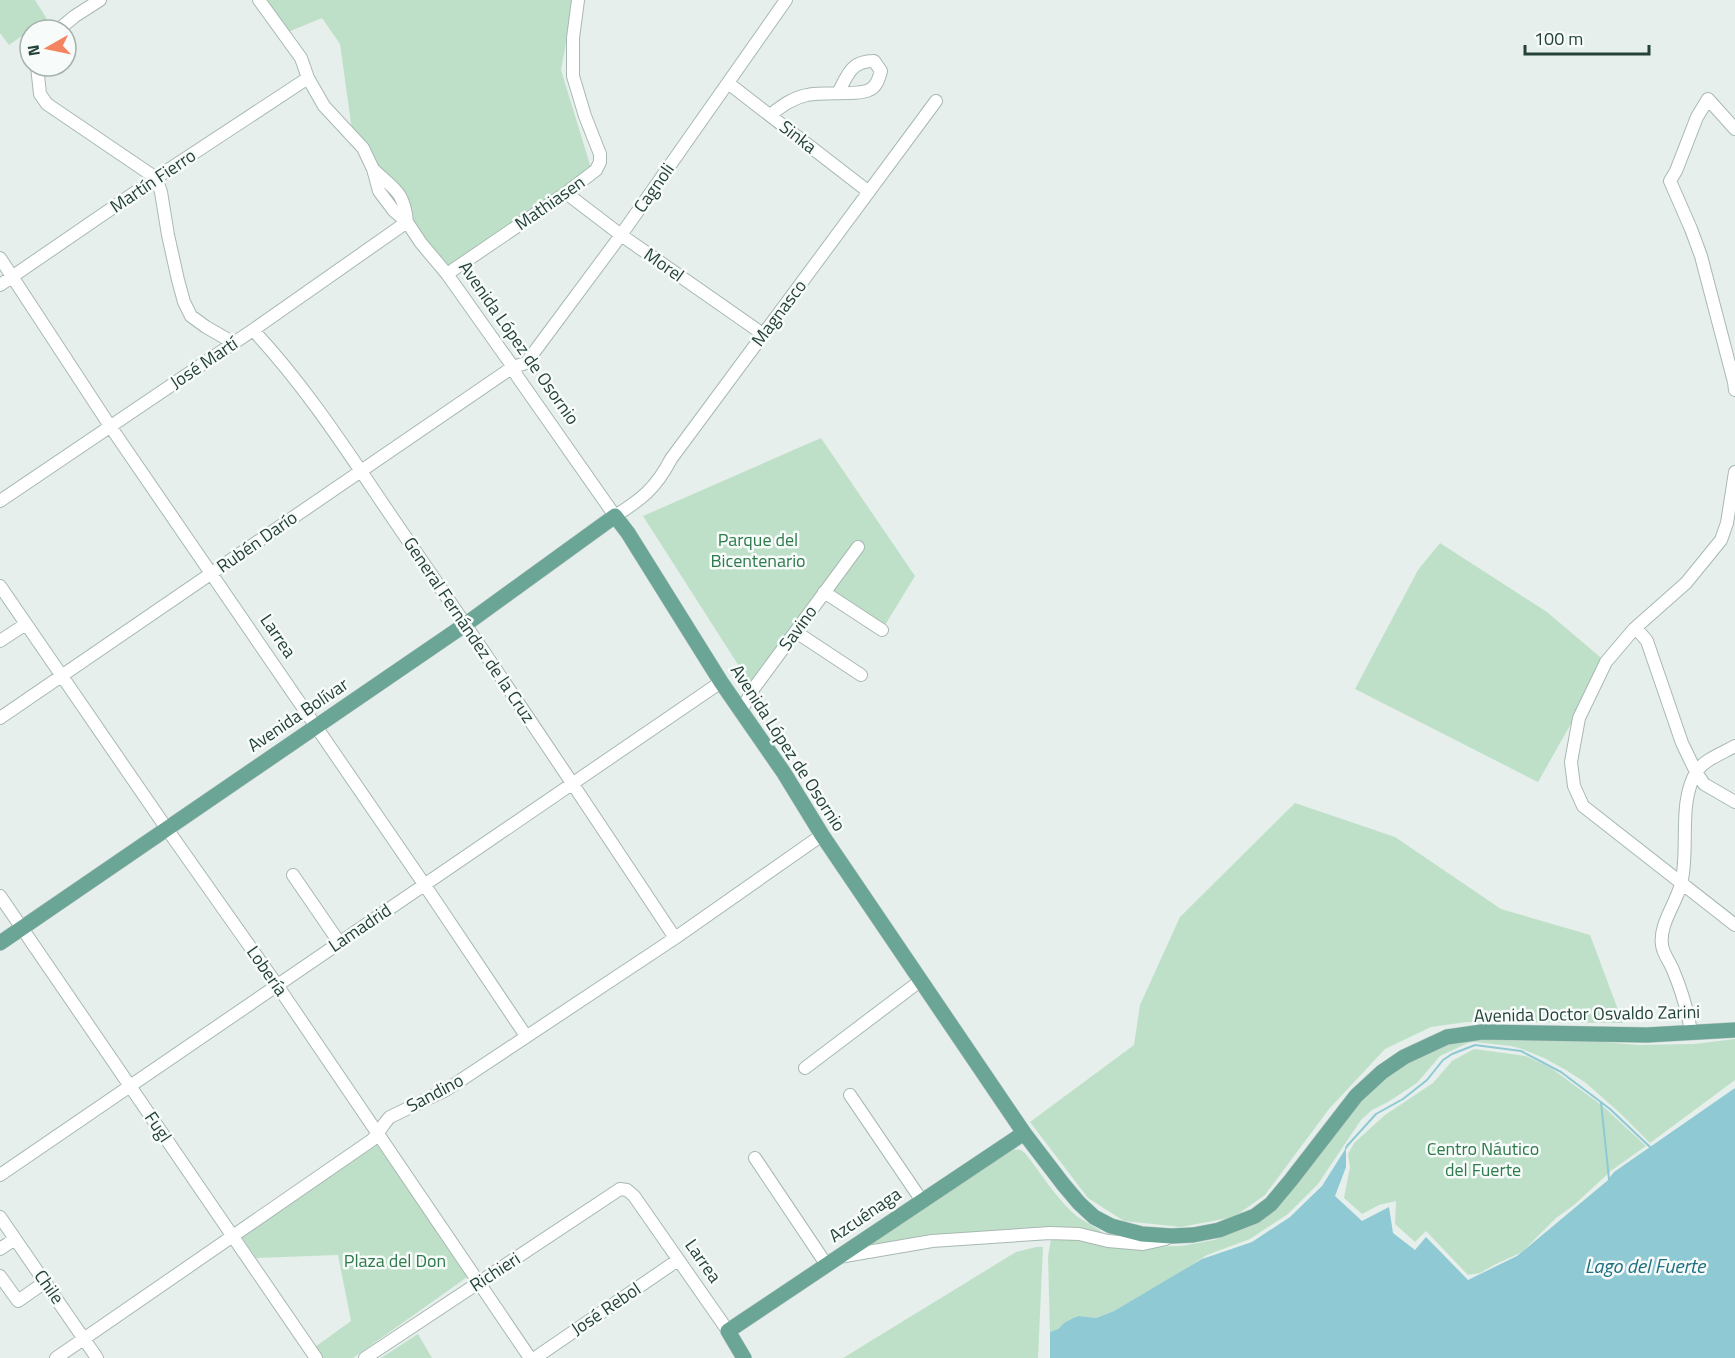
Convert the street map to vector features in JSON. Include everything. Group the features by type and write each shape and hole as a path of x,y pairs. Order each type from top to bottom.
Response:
{"main road":[{"name":"Avenida Bolívar","path":"0,943 466,624 615,516"},
{"name":"Avenida López de Osornio","path":"615,516 628,532 721,682 784,773 822,835 1024,1133 1063,1184 1094,1217 1111,1226 1130,1232 1179,1236"},
{"name":"Avenida Doctor Osvaldo Zarini","path":"1179,1236 1204,1234 1255,1216 1271,1204 1356,1096 1382,1072 1404,1057 1447,1037 1482,1032 1614,1035 1735,1030"},
{"name":"Azcuénaga","path":"728,1331 1024,1133"},
{"name":"Larrea","path":"728,1331 744,1358"}],"street":[{"path":"73,18 100,0"},
{"name":"Avenida López de Osornio","path":"259,0 301,58 308,78 324,106 363,148 373,169 398,192 405,205 407,222 421,243 447,274 615,516"},
{"name":"Mathiasen","path":"447,274 566,193 596,170 600,162 600,154 573,76 573,38 578,0"},
{"name":"Cagnoli","path":"513,367 526,363 621,235 786,0"},
{"path":"38,78 40,94 48,104 156,178 161,192 178,280 191,316 234,343"},
{"name":"Martín Fierro","path":"0,285 308,78"},
{"name":"Sinka","path":"728,83 869,192"},
{"path":"770,116 796,98 810,94 838,93"},
{"path":"1735,129 1708,99 1697,117 1670,181 1701,256 1735,390"},
{"name":"Magnasco","path":"615,516 639,501 653,487 671,459 936,101"},
{"name":"Morel","path":"566,193 621,235 763,334"},
{"name":"José Martí","path":"0,501 253,330 407,222"},
{"name":"Larrea","path":"0,258 111,426 526,1036"},
{"name":"General Fernández de la Cruz","path":"253,330 333,430 466,624 675,938"},
{"name":"Rubén Darío","path":"0,718 513,367"},
{"path":"1735,472 1727,523 1720,540 1686,583 1636,628 1606,662 1579,718 1571,762 1574,786 1583,806 1735,925"},
{"name":"Savino","path":"741,711 754,688 858,547"},
{"name":"Lobería","path":"0,586 532,1358"},
{"path":"825,592 882,630"},
{"path":"0,641 26,624"},
{"path":"1636,628 1647,640 1682,743 1696,772 1704,784 1735,802"},
{"path":"796,632 861,675"},
{"name":"Lamadrid","path":"0,1175 721,682"},
{"path":"1691,1032 1689,1018 1674,972 1662,948 1661,934 1681,884 1689,787 1702,765 1735,746"},
{"name":"Sandino","path":"56,1358 372,1140 379,1134 384,1122 390,1117 446,1090 675,938 822,835"},
{"path":"293,875 339,942"},
{"name":"Fugl","path":"0,896 316,1358"},
{"path":"805,1068 920,981"},
{"path":"850,1095 922,1201"},
{"path":"755,1158 831,1261"},
{"name":"Richieri","path":"365,1358 620,1189 627,1190"},
{"name":"Larrea","path":"627,1190 634,1196 728,1331"},
{"name":"Chile","path":"0,1217 97,1358"},
{"name":"Avenida Doctor Osvaldo Zarini","path":"831,1261 932,1241 1050,1233 1079,1234 1108,1241 1143,1244 1179,1236"},
{"path":"0,1249 15,1239"},
{"name":"José Rebol","path":"532,1358 678,1260"},
{"path":"0,1276 18,1301 45,1282"}],"green space":[{"path":"0,0 35,0 46,18 18,18 18,39 9,45 0,33"},
{"path":"264,0 574,0 561,70 591,168 449,266 431,251 382,172 352,130 340,44 322,18 288,32"},
{"name":"Parque del Bicentenario","path":"821,438 915,576 882,630 824,592 751,685 643,516"},
{"path":"1440,543 1547,612 1606,662 1538,782 1355,689 1418,570"},
{"path":"1295,803 1395,837 1501,909 1590,935 1623,1023 1467,1022 1431,1027 1385,1049 1329,1109 1265,1195 1234,1217 1181,1227 1124,1221 1088,1198 1030,1122 1134,1045 1140,1005 1180,917"},
{"path":"1469,1037 1567,1039 1639,1045 1694,1044 1735,1039 1735,1080 1650,1143 1586,1083 1566,1070 1522,1049 1468,1043 1440,1056 1417,1083 1372,1110 1361,1120 1318,1184 1288,1214 1250,1239 1207,1255 1114,1311 1096,1318 1079,1316 1050,1332 1048,1256 1051,1240 1082,1239 1142,1247 1181,1246 1214,1240 1254,1225 1273,1207 1356,1107 1401,1064 1427,1051"},
{"name":"Centro Náutico del Fuerte","path":"1474,1049 1526,1056 1551,1068 1604,1107 1646,1146 1612,1170 1574,1205 1556,1218 1522,1252 1480,1273 1468,1275 1426,1231 1415,1242 1395,1224 1396,1201 1379,1205 1362,1214 1344,1198 1350,1167 1348,1154 1354,1143 1385,1115 1433,1083 1452,1061"},
{"name":"Plaza del Don","path":"380,1143 470,1275 353,1358 322,1358 315,1347 351,1321 338,1255 256,1258 241,1236"},
{"path":"1010,1149 1021,1150 1025,1153 1065,1205 1106,1236 1084,1232 852,1253"},
{"path":"1043,1247 1038,1358 843,1358 1016,1252"},
{"path":"418,1334 432,1358 381,1358"}],"water":[{"name":"Lago del Fuerte","path":"1735,1088 1735,1358 1050,1358 1050,1332 1058,1329 1064,1323 1079,1316 1096,1318 1114,1311 1202,1259 1252,1242 1290,1217 1322,1186 1346,1148 1346,1167 1335,1196 1362,1221 1389,1207 1393,1233 1415,1250 1426,1237 1468,1280 1517,1256 1607,1181 1614,1172"}],"waterway":[{"path":"1346,1148 1376,1114 1403,1099 1427,1080 1443,1060 1475,1045 1521,1051 1561,1072 1610,1109 1650,1147"},
{"path":"1601,1102 1609,1179"}]}
